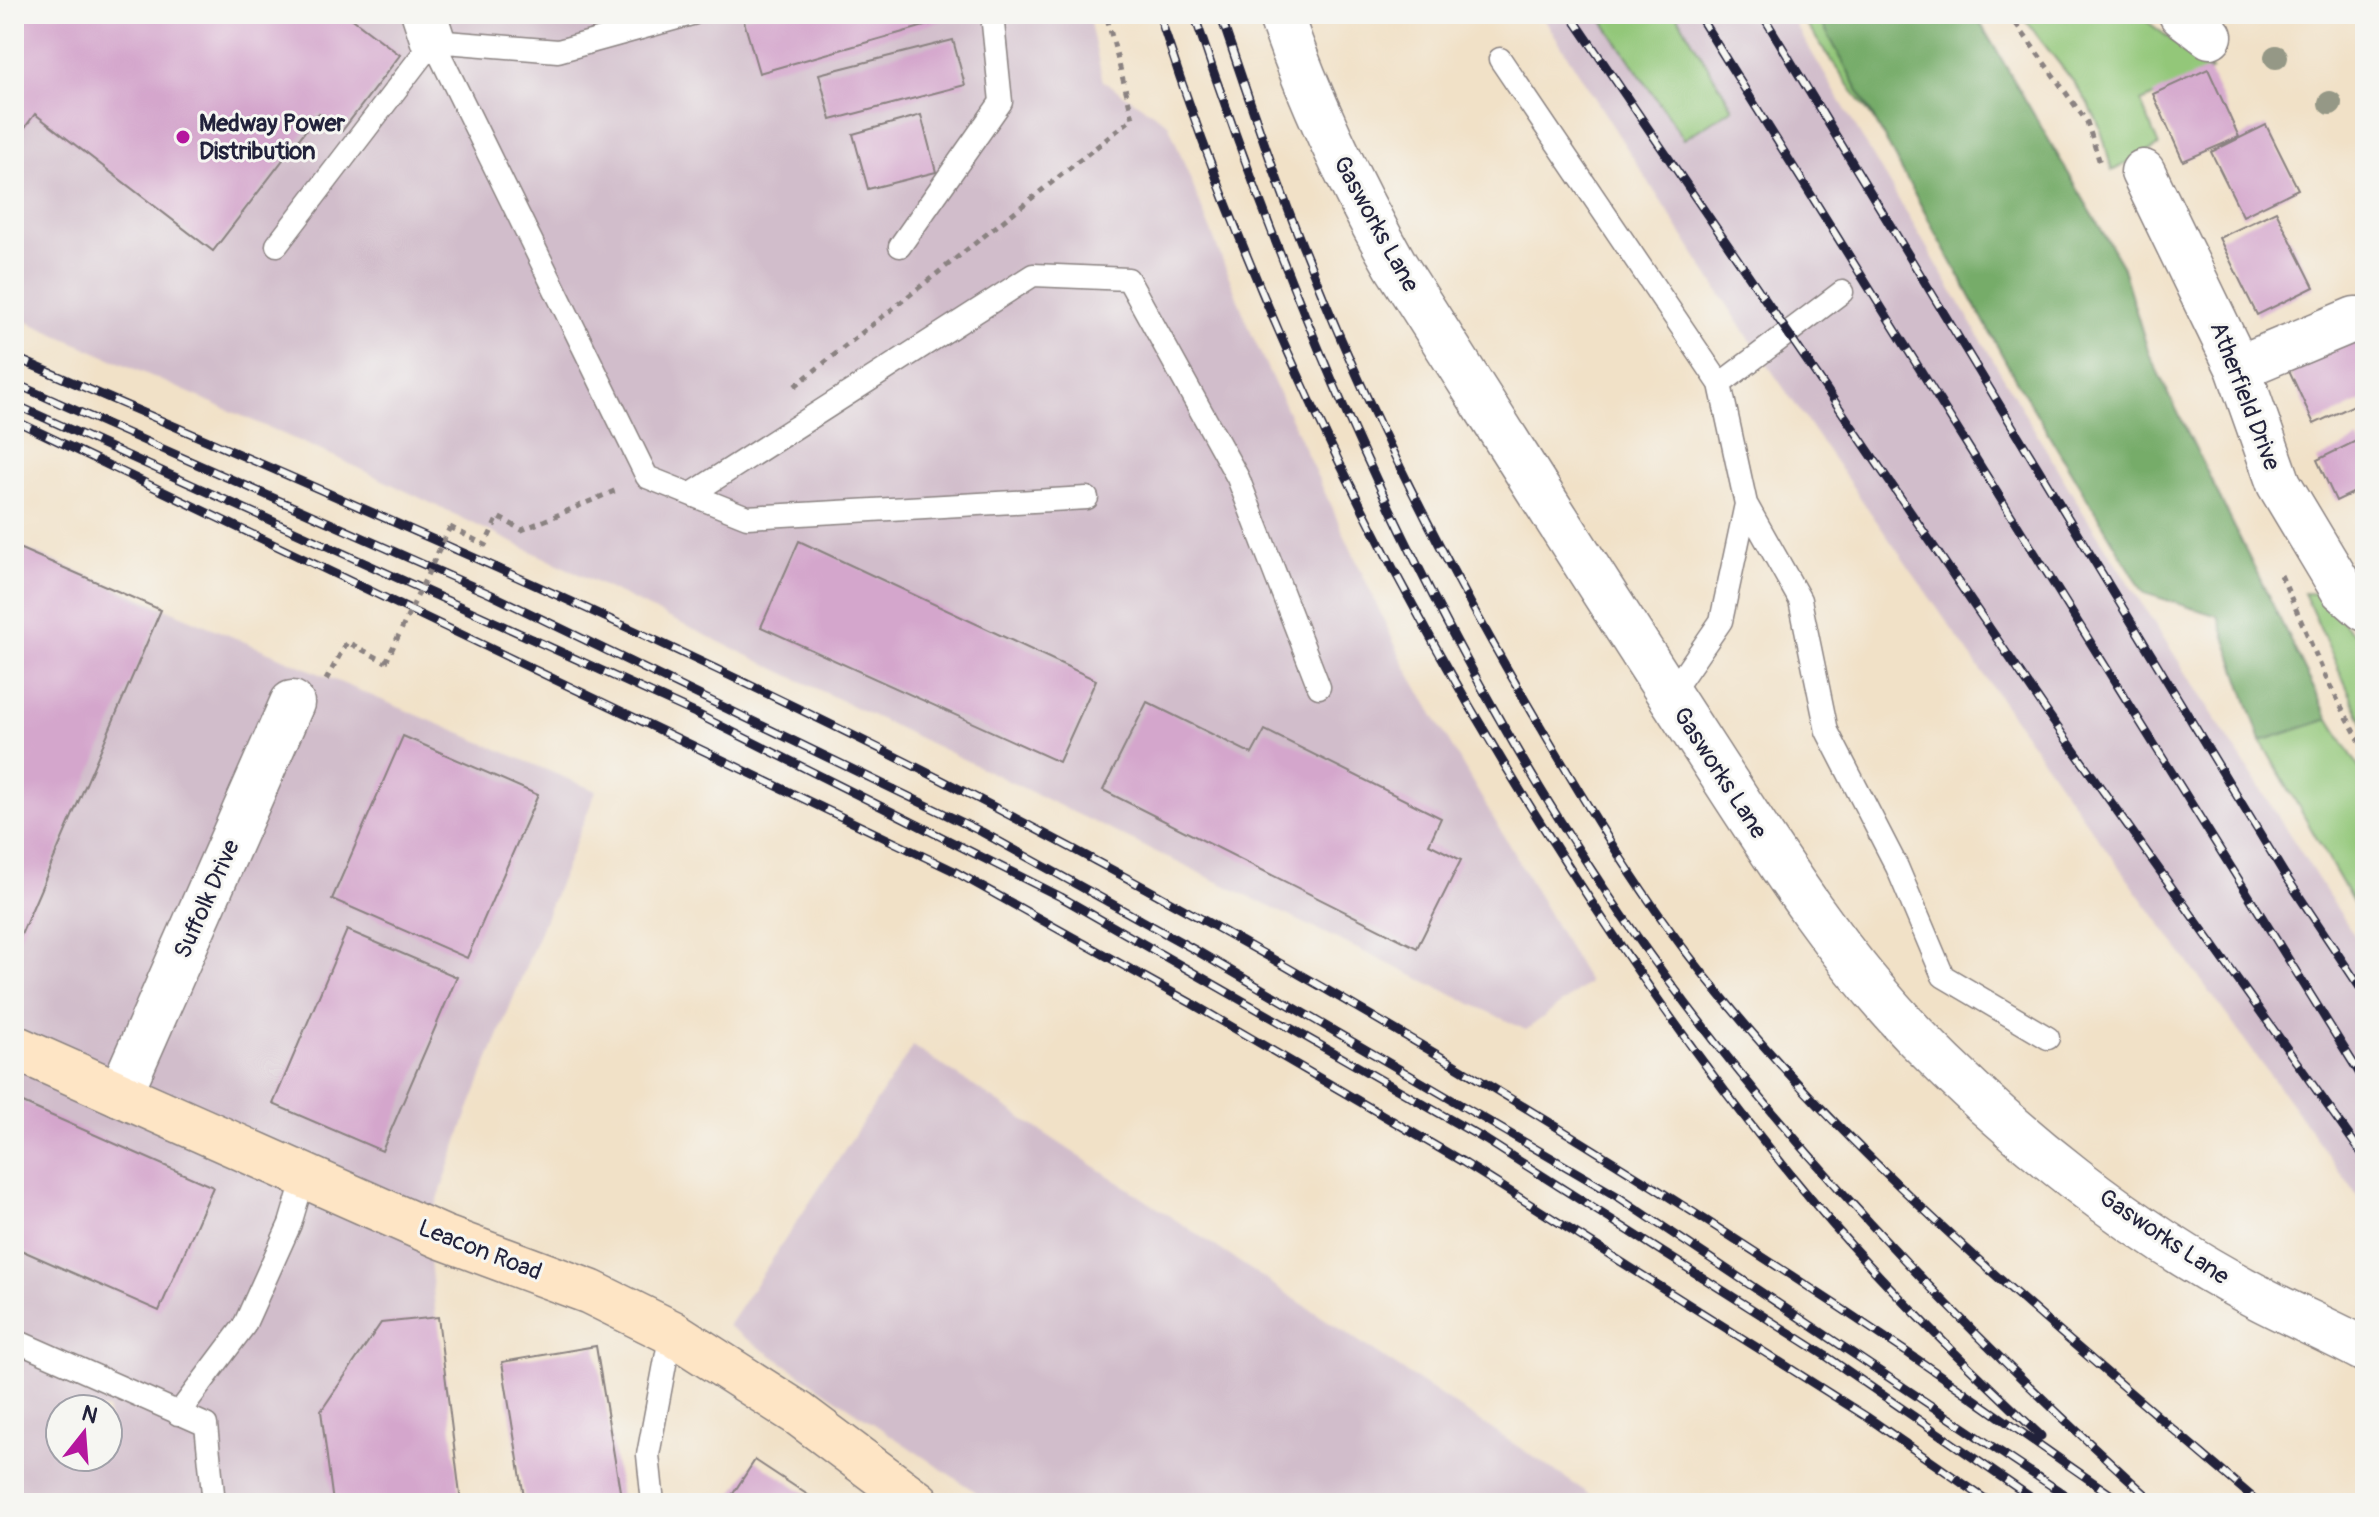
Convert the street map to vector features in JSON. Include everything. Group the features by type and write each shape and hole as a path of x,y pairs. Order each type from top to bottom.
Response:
{"street":[{"name":"Gasworks Lane","path":"1280,14 1303,80 1347,179 1396,266 1754,825 1843,952 1914,1035 2064,1169 2147,1229 2249,1293 2365,1350"},
{"name":"Atherfield Drive","path":"2143,172 2238,368 2279,484 2342,589 2365,609"},
{"path":"2238,368 2355,319 2365,319"},
{"name":"Suffolk Drive","path":"120,1094 306,697"},
{"name":"Leacon Road","path":"14,1047 442,1237 590,1292 671,1332 799,1414 918,1503"}],"lane":[{"path":"429,27 558,51 692,14"},
{"path":"900,246 1001,102 992,14"},
{"path":"277,245 429,27"},
{"path":"429,27 647,477 747,517 1087,498"},
{"path":"1500,59 1720,384 1746,504 1800,600 1827,731 1897,867 1943,976 2048,1038"},
{"path":"693,493 1033,275 1128,279 1238,478 1319,687"},
{"path":"1720,384 1842,292"},
{"path":"1670,695 1721,621 1746,504"},
{"path":"178,1414 244,1326 290,1224 304,1177"},
{"path":"653,1503 648,1455 671,1332"},
{"path":"14,1340 206,1425 214,1503"}],"path":[{"path":"791,389 1133,118 1106,14"},
{"path":"306,697 347,642 386,662 450,527 485,545 498,517 522,530 647,477"}],"shaded area":[{"path":"14,14 1088,14 1103,81 1168,123 1252,335 1405,666 1589,983 1526,1030 333,456 14,316"},
{"path":"1541,14 1789,14 2083,512 2365,952 2365,1206 2082,816 1744,331"},
{"path":"14,544 596,791 469,1109 427,1231 455,1503 14,1503"},
{"path":"913,1046 1603,1503 992,1503 728,1326"}],"green space":[{"path":"1598,14 1676,14 1733,108 1684,139"},
{"path":"1799,14 1821,14 1875,122"},
{"path":"1817,14 1975,14 2122,265 2149,354 2329,719 2261,741 2218,616 2144,593 2012,373"},
{"path":"2022,14 2137,14 2212,70 2141,102 2159,146 2112,171 2093,113 2075,83"},
{"path":"2304,593 2328,594 2342,621 2365,641 2365,727"},
{"path":"2329,719 2365,777 2365,923 2261,741"}],"building":[{"name":"Medway Power Distribution","path":"14,14 346,14 400,55 342,131 319,113 213,251 35,114 14,142"},
{"path":"758,14 948,14 949,19 759,73 743,18"},
{"path":"953,40 965,85 831,120 819,74"},
{"path":"2208,69 2239,137 2183,161 2153,94"},
{"path":"921,115 936,172 868,189 853,134"},
{"path":"2266,125 2298,189 2243,216 2211,152"},
{"path":"2276,211 2314,287 2257,315 2219,238"},
{"path":"2365,337 2365,400 2314,424 2288,368"},
{"path":"2358,440 2365,455 2365,487 2336,501 2317,460"},
{"path":"799,541 1096,680 1059,762 761,627"},
{"path":"14,546 161,610 14,951"},
{"path":"1147,702 1252,754 1265,730 1441,818 1429,844 1461,860 1417,948 1103,790"},
{"path":"403,736 538,795 467,958 332,899"},
{"path":"347,930 457,977 382,1151 273,1104"},
{"path":"14,1099 213,1187 159,1311 14,1247"},
{"path":"438,1317 461,1503 333,1503 321,1411 381,1323"},
{"path":"596,1346 622,1503 525,1503 502,1362"},
{"path":"755,1460 820,1503 727,1503"}],"railway":[{"path":"1159,14 1238,234 1283,342 1385,552 1499,756 1590,901 1651,990 1781,1163 1897,1295 2041,1436"},
{"path":"1194,14 1288,274 1342,403 1400,529 1463,653 1531,774 1606,891 1686,1004 1739,1072 1851,1202 1969,1326 2155,1503"},
{"path":"1220,14 1299,236 1335,326 1388,443 1507,669 1649,901 1751,1032 1888,1175 2035,1311 2259,1503"},
{"path":"1570,14 2053,721 2365,1158"},
{"path":"1698,14 2365,1082"},
{"path":"1762,14 2285,875 2365,995"},
{"path":"14,357 630,628 872,745 1109,868 1341,998 1682,1205 1905,1351 2123,1503"},
{"path":"14,383 490,594 982,832 1197,951 1620,1198 2077,1503"},
{"path":"14,404 695,713 1061,897 1486,1140 1826,1356 2039,1503"},
{"path":"14,420 952,870 1191,1003 1463,1162 1867,1417 1991,1503"}],"place":[{"name":"Medway Power Distribution","path":"183,137"}]}
